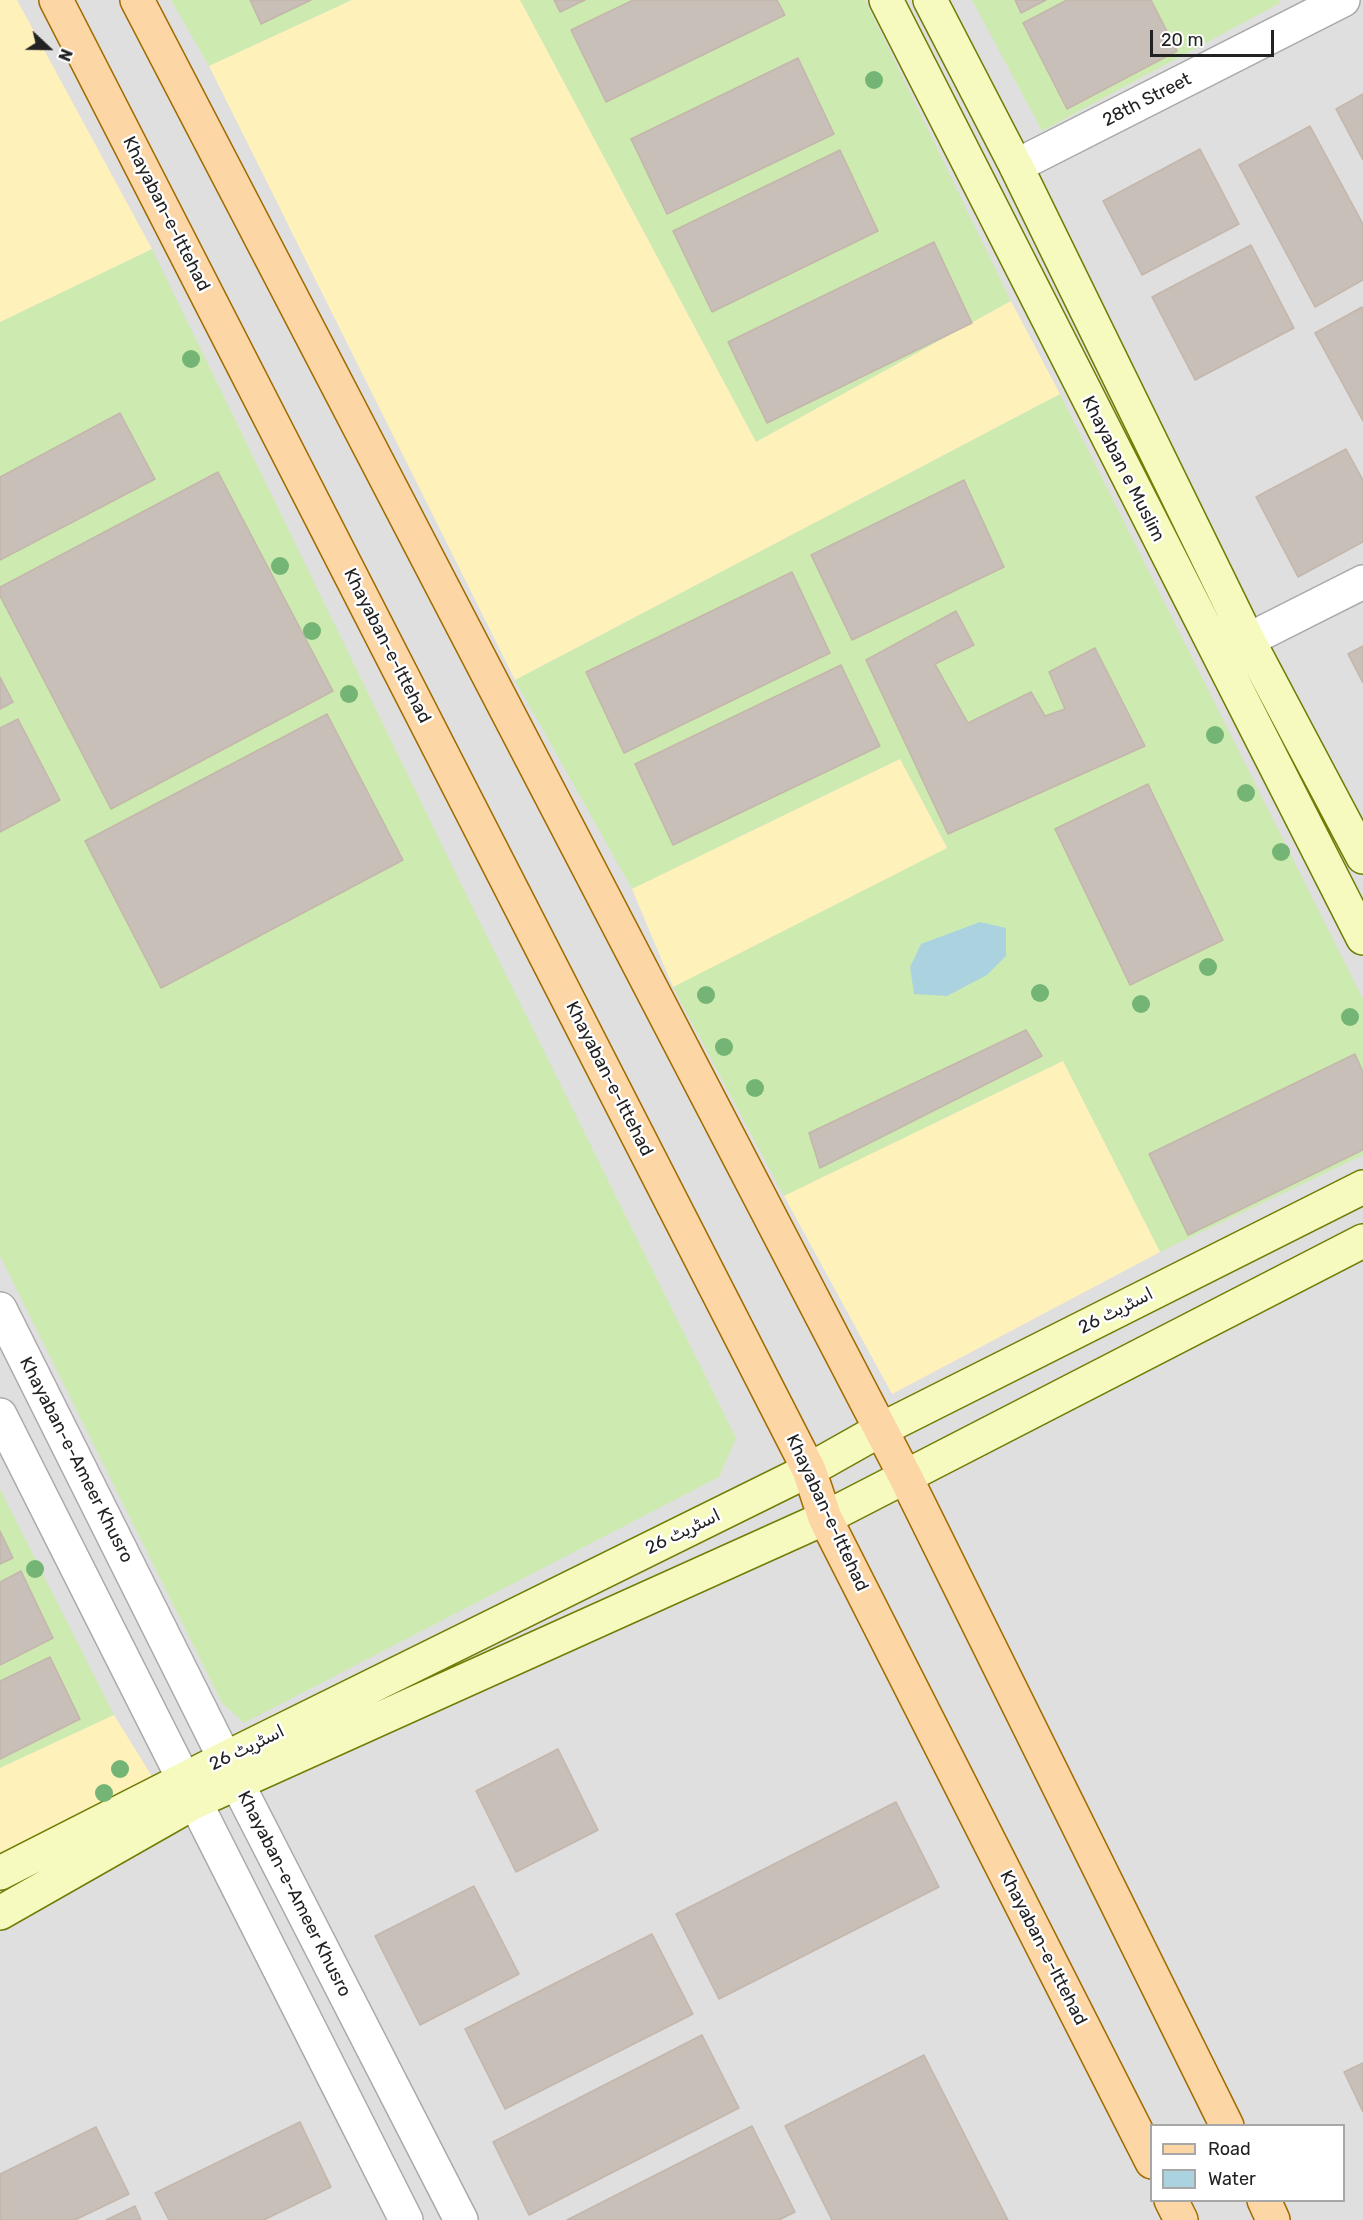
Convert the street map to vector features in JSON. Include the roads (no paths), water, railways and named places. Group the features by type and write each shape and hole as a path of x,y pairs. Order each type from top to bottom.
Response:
{"main road":[{"name":"Khayaban-e-Ittehad","path":"56,0 809,1470 825,1518 1150,2158"},
{"path":"137,0 905,1476 1226,2124"},
{"name":"Khayaban e Muslim","path":"886,0 1363,938"},
{"name":"Khayaban e Muslim","path":"930,0 1016,166 1248,640 1359,850"},
{"path":"1065,353 1099,335"},
{"path":"1323,860 1359,850"},
{"name":"اسٹریٹ 26","path":"0,1873 231,1771 809,1470 880,1430 1363,1187"},
{"name":"اسٹریٹ 26","path":"231,1771 825,1518 1363,1241"},
{"name":"اسٹریٹ 26","path":"0,1913 189,1791"},
{"path":"1172,2202 1181,2220"},
{"path":"1265,2202 1273,2220"}],"street":[{"name":"28th Street","path":"1016,166 1343,0"},
{"path":"1248,640 1363,582"},
{"name":"Khayaban-e-Ameer Khusro","path":"0,1309 231,1771 461,2220"},
{"path":"0,1415 406,2220"}],"water":[{"path":"980,922 1006,928 1006,956 987,975 947,996 914,994 910,967 921,944"}]}
